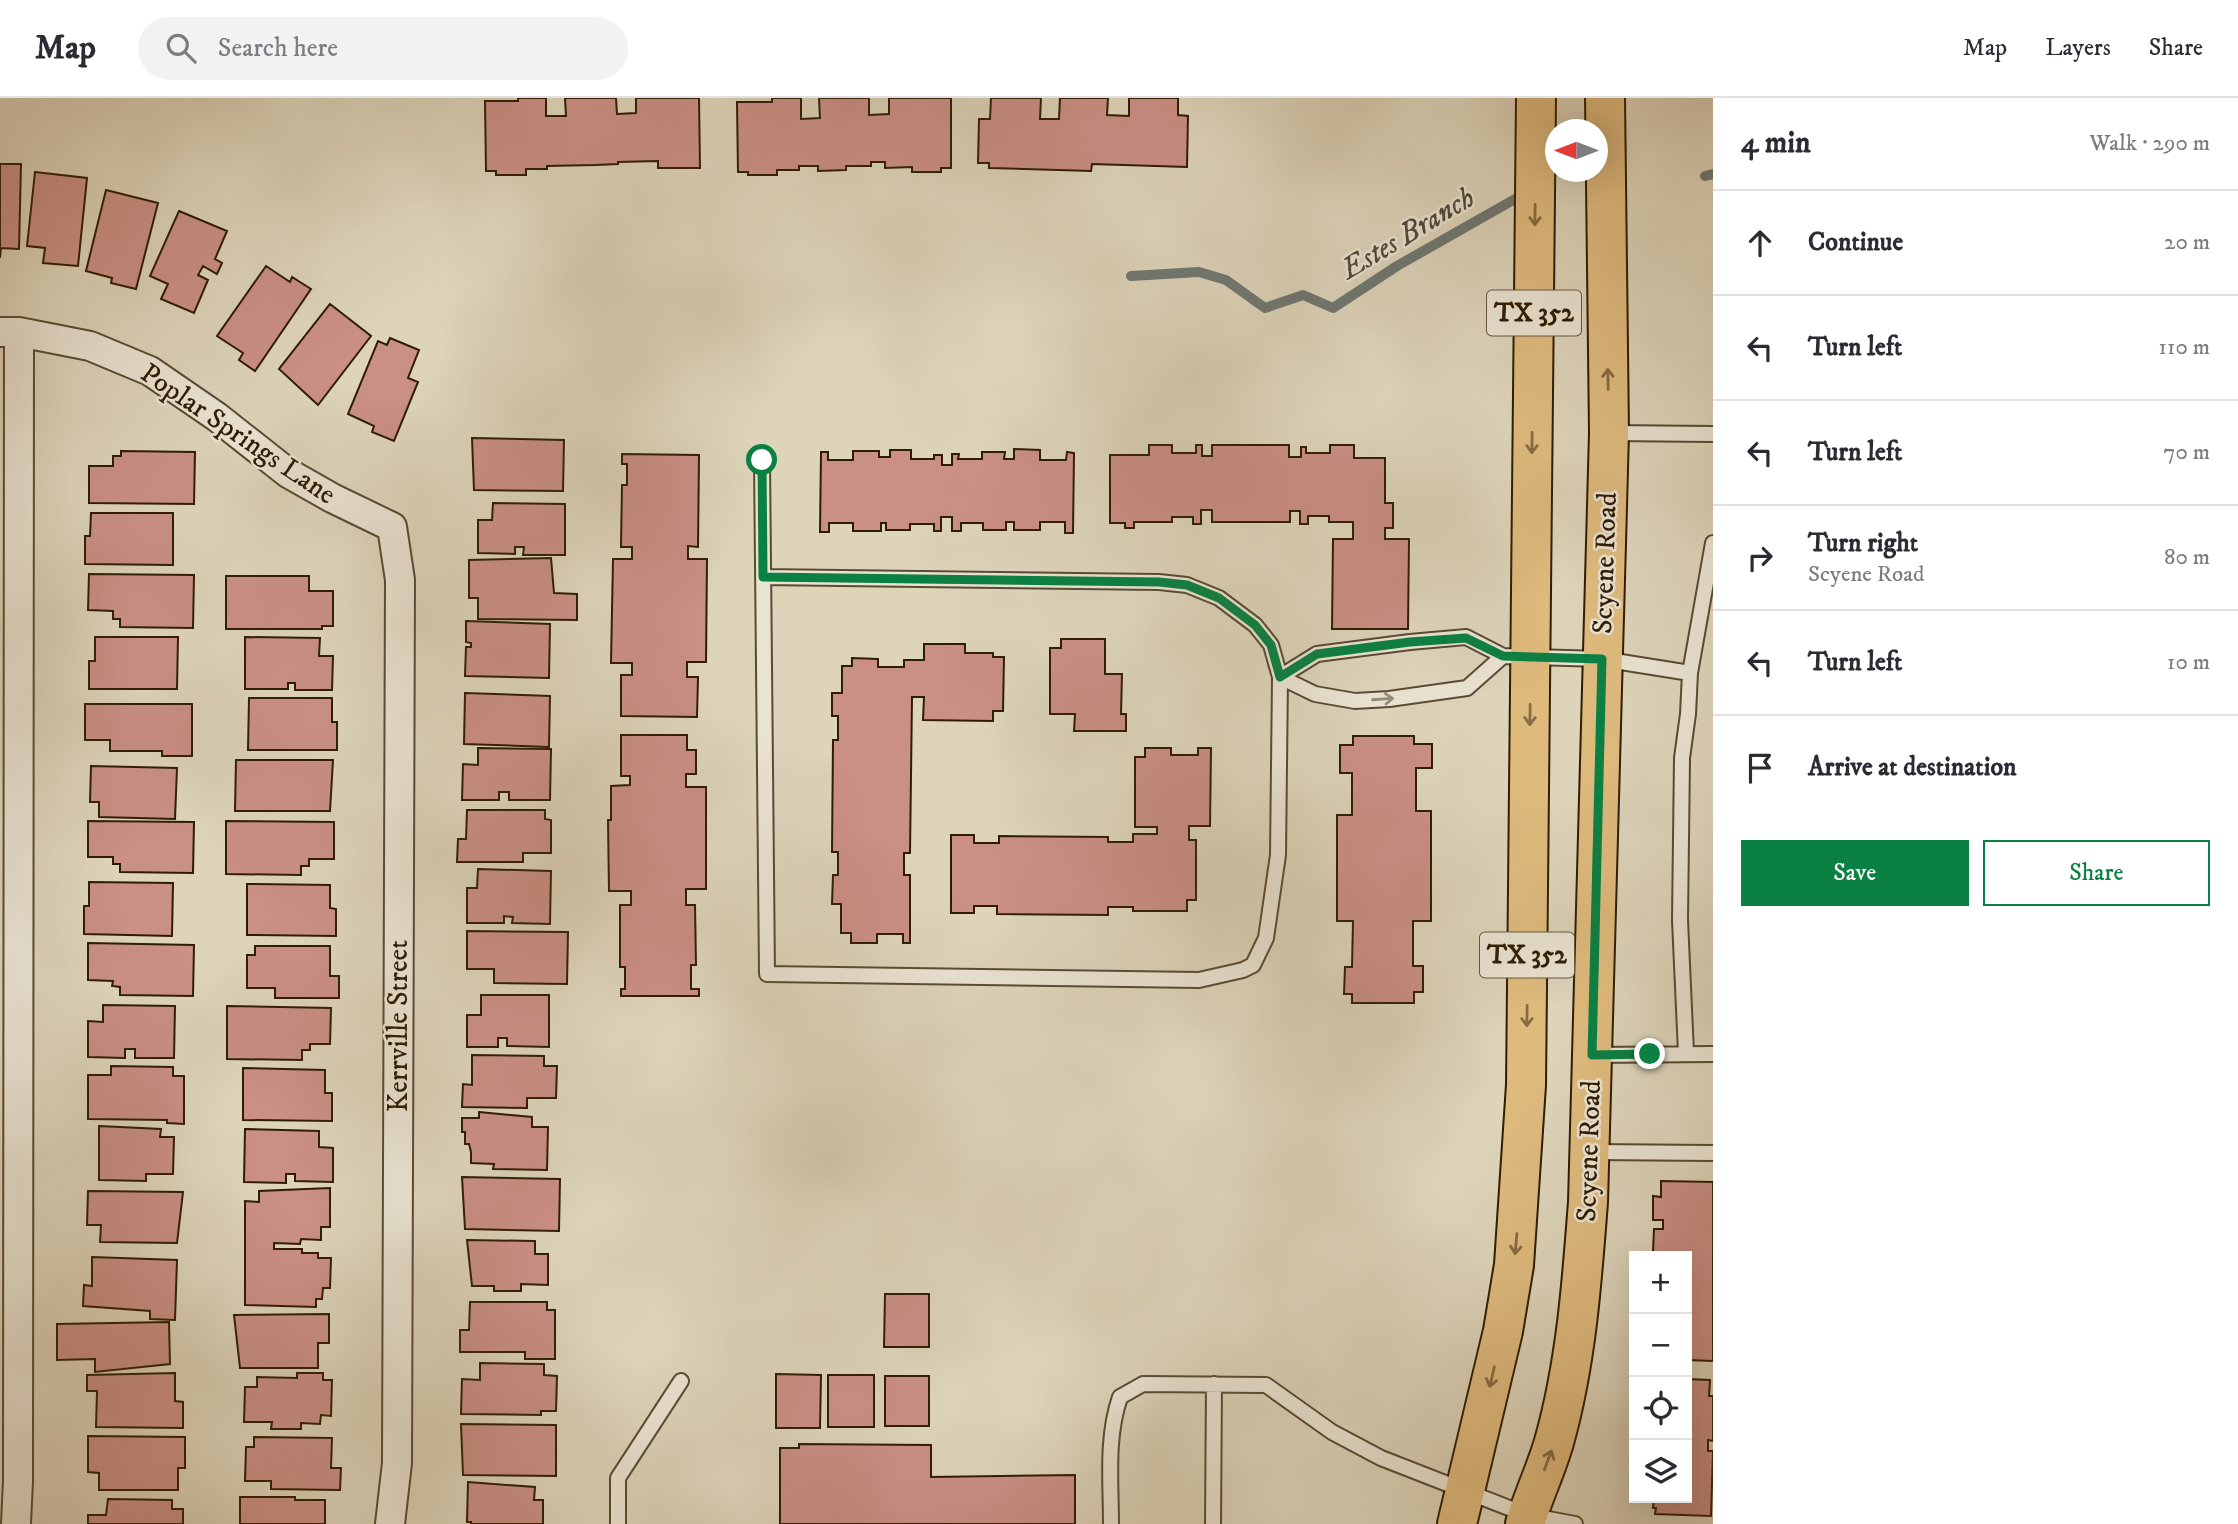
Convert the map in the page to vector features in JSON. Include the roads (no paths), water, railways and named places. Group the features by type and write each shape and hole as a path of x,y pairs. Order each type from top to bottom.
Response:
{"main road":[{"name":"TX 352","path":"1461,1508 1503,1331 1514,1265 1522,1171 1526,1084 1517,657 1536,98"},
{"name":"Scyene Road","path":"1526,1520 1554,1443 1570,1371 1582,1285 1590,1152 1608,433 1605,98"}],"street":[{"name":"Poplar Springs Lane","path":"10,332 90,346 150,371 217,417 288,473 331,499 392,527"},
{"path":"10,332 18,1481 16,1524"},
{"name":"Kerrville Street","path":"390,1524 397,1449 400,622 400,580 392,527"}],"lane":[{"path":"1608,433 1713,435"},
{"path":"762,460 763,577 767,974 1199,980 1243,970 1253,965 1266,937 1278,855 1280,677 1271,645 1255,625 1219,598 1187,585 1159,582 763,577"},
{"path":"1686,1053 1680,907 1682,758 1690,673 1713,544"},
{"path":"1280,677 1317,654 1466,638 1517,657 1602,659 1690,673"},
{"path":"1280,677 1315,694 1355,701 1389,699 1467,688 1517,657"},
{"path":"1592,1055 1713,1054"},
{"path":"1590,1152 1713,1153"},
{"path":"618,1524 618,1478 681,1381"},
{"path":"1111,1524 1111,1437 1120,1397 1143,1384 1214,1384 1266,1385 1332,1432 1381,1458 1461,1508 1526,1520 1575,1524"},
{"path":"1213,1524 1214,1384"}],"waterway":[{"name":"Estes Branch","path":"1705,176 1713,174"},
{"name":"Estes Branch","path":"1131,276 1199,272 1226,280 1265,308 1303,295 1333,308 1397,266 1515,199"}]}
